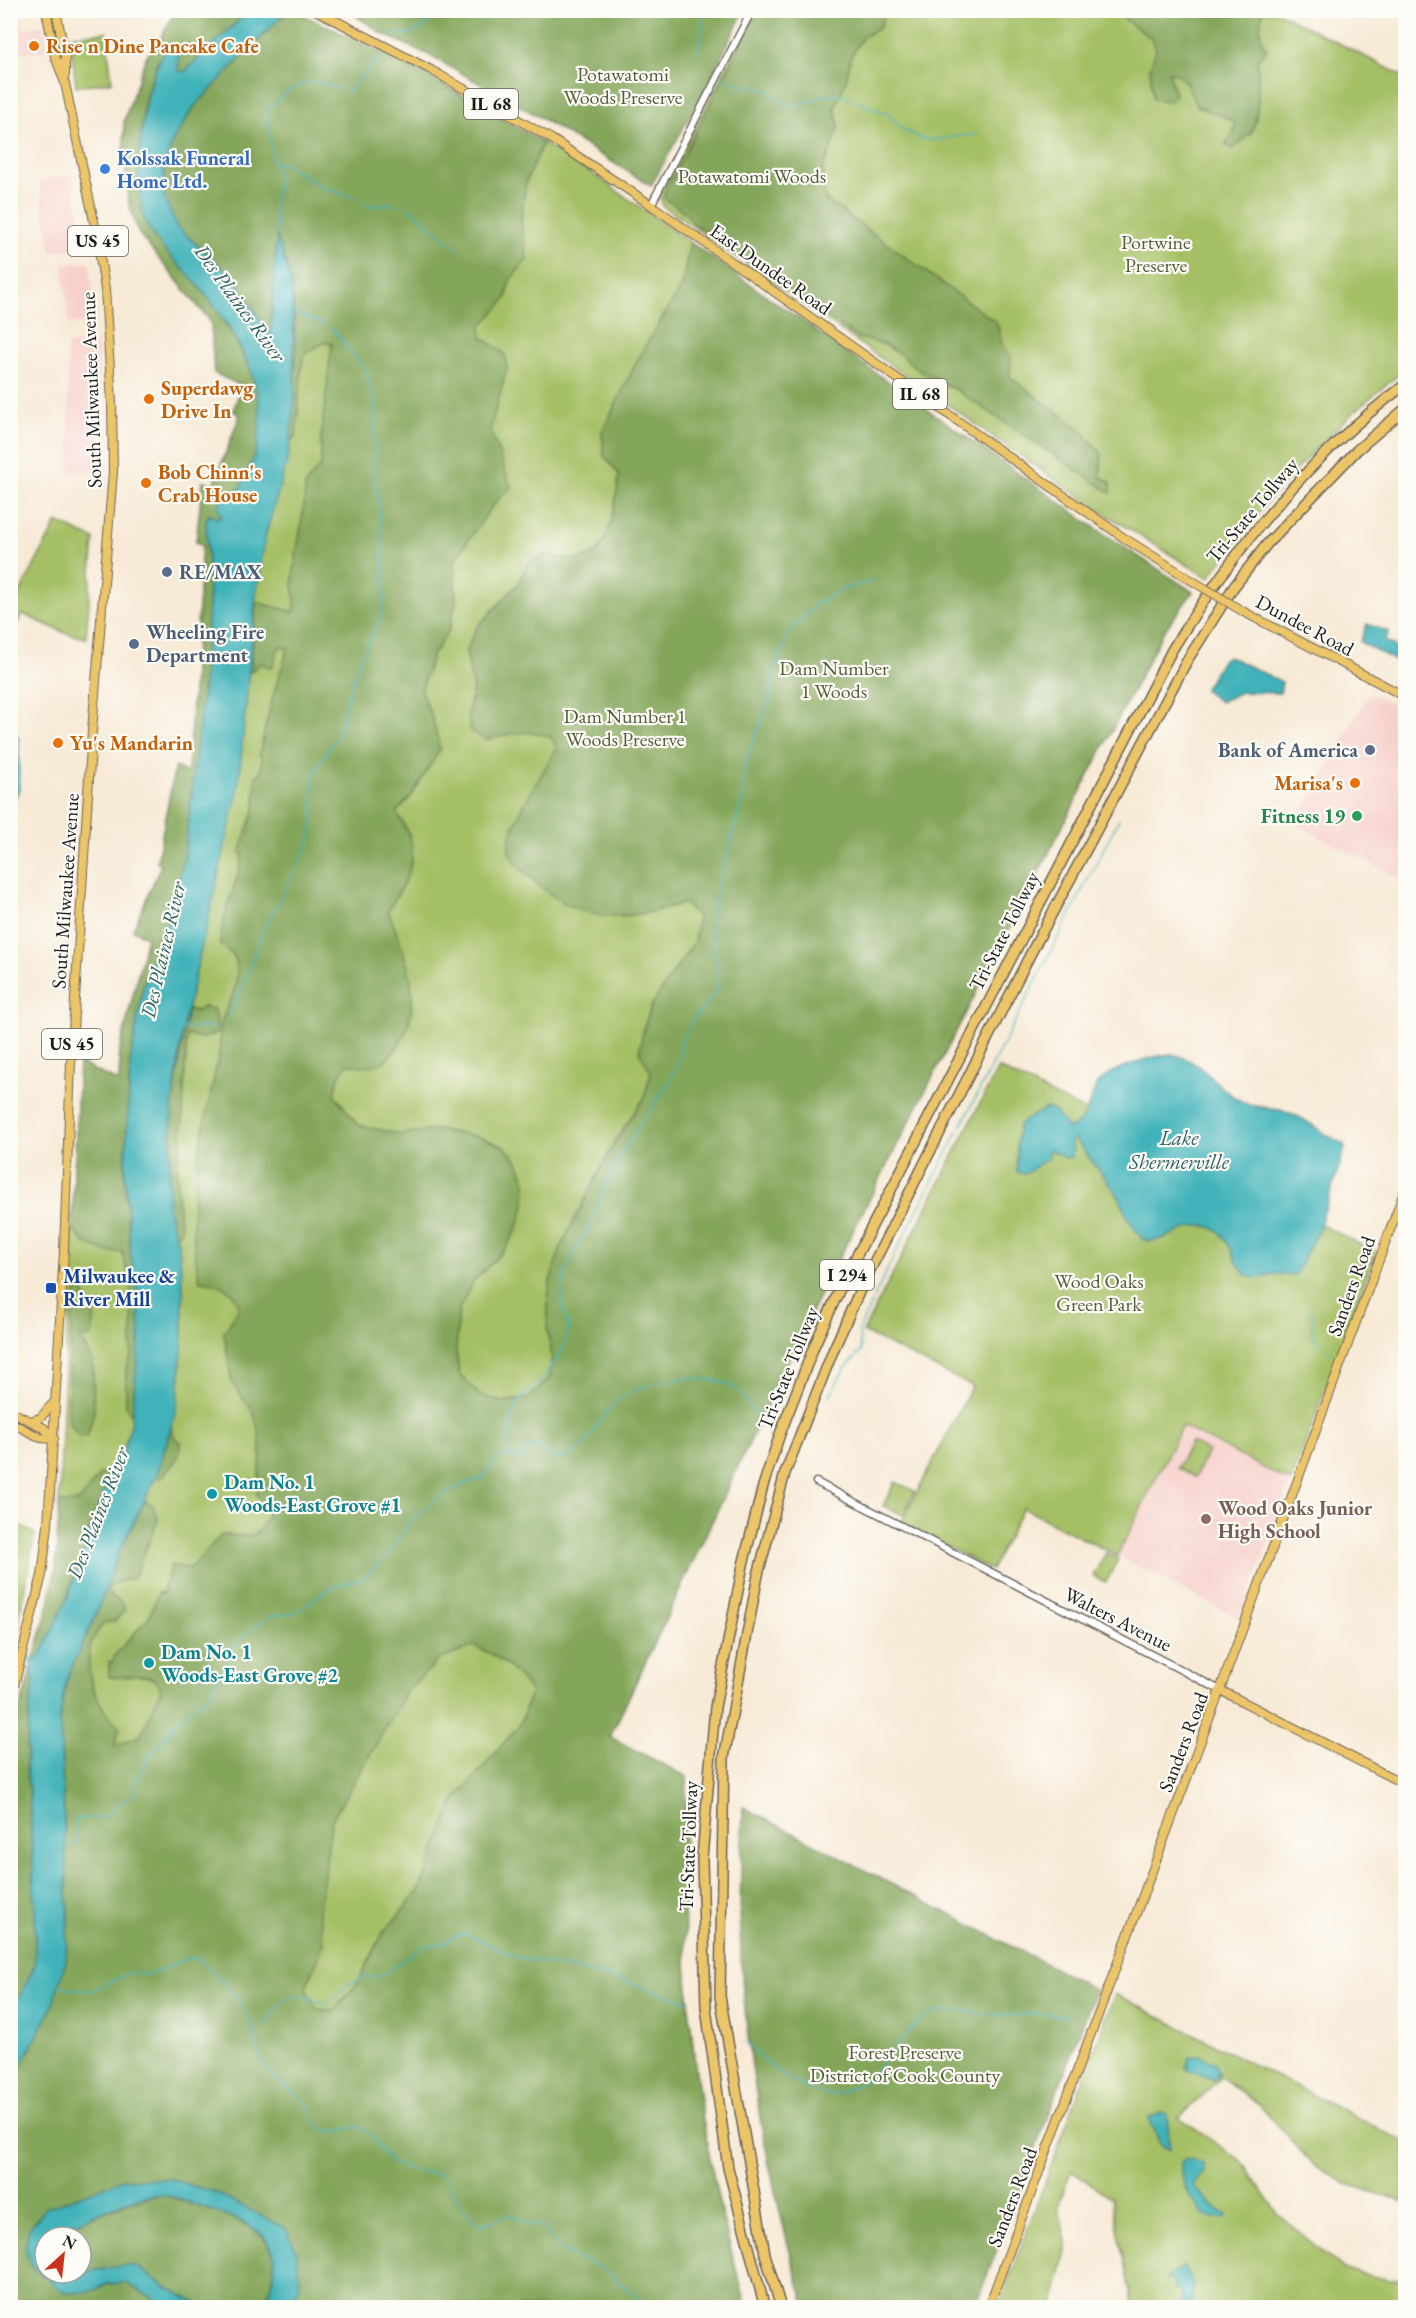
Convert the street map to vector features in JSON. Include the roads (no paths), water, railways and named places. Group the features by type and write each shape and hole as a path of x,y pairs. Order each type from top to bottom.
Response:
{"highway":[{"name":"Tri-State Tollway","path":"765,2307 728,2168 706,2008 702,1858 715,1707 743,1565 773,1455 803,1373 844,1280 1172,650 1231,563 1303,475 1339,439 1406,384"},
{"name":"Tri-State Tollway","path":"781,2307 765,2254 720,1996 724,1758 758,1575 785,1473 833,1351 860,1290 1032,951 1188,659 1233,588 1267,544 1357,450 1406,408"}],"main road":[{"name":"South Milwaukee Avenue","path":"10,1701 28,1640 42,1575 54,1439 69,1102 92,731 109,537 113,435 108,320 102,266 65,83 55,56 46,10"},
{"name":"South Milwaukee Avenue","path":"56,10 65,56 65,83"},
{"name":"East Dundee Road","path":"315,10 431,70 550,138 651,205 1060,494 1191,580"},
{"name":"Dundee Road","path":"1191,580 1244,612 1406,697"},
{"name":"Sanders Road","path":"988,2307 1220,1690 1406,1186"},
{"path":"30,1421 40,1418 56,1399"},
{"path":"10,1411 44,1428 54,1439"},
{"path":"10,1422 41,1438 54,1439"},
{"name":"Walters Avenue","path":"1220,1690 1406,1785"}],"street":[{"path":"651,205 752,10"},
{"name":"Walters Avenue","path":"816,1482 1220,1690"}],"water":[{"name":"Des Plaines River","path":"249,11 286,11 193,108 173,140 164,168 165,199 177,227 234,278 270,335 277,235 292,285 295,397 289,454 266,534 256,594 238,790 183,1028 172,1108 168,1210 179,1246 183,1290 183,1341 177,1407 156,1477 119,1552 94,1619 69,1673 63,1696 60,1721 68,1915 66,1961 51,2010 11,2084 11,2014 35,1965 35,1914 26,1767 34,1681 32,1669 36,1657 40,1657 69,1594 104,1492 121,1460 131,1423 140,1335 138,1295 131,1258 125,1173 130,1064 143,987 173,904 184,858 203,692 209,590 206,520 210,514 217,518 222,517 217,506 221,500 233,499 249,470 258,441 259,413 255,386 246,359 215,307 153,235 142,211 139,165 144,112 156,67 164,51 179,51 178,72 185,71"},
{"path":"1367,624 1389,632 1385,641 1405,652 1405,666 1360,642"},
{"path":"1228,656 1282,682 1280,693 1241,692 1220,702 1204,690 1223,659"},
{"path":"11,733 19,738 19,789 11,808"},
{"name":"Lake Shermerville","path":"1172,1054 1193,1062 1239,1100 1296,1115 1344,1144 1345,1149 1319,1228 1295,1275 1274,1274 1258,1278 1248,1276 1242,1271 1225,1239 1212,1228 1194,1226 1159,1240 1142,1239 1128,1219 1120,1198 1075,1139 1070,1141 1073,1149 1072,1157 1065,1158 1051,1150 1047,1152 1050,1157 1025,1174 1017,1172 1018,1133 1021,1123 1047,1108 1056,1112 1067,1128 1075,1126 1084,1116 1094,1090 1104,1078 1132,1064"},
{"path":"1201,2055 1215,2063 1219,2074 1214,2080 1186,2068 1189,2058"},
{"path":"1163,2112 1167,2115 1170,2150 1160,2144 1149,2118"},
{"path":"1186,2158 1203,2163 1204,2172 1194,2184 1195,2188 1215,2208 1227,2215 1225,2219 1204,2216 1191,2197 1184,2183 1181,2168 1182,2161"},
{"path":"124,2179 170,2179 217,2193 285,2228 296,2250 300,2285 289,2307 253,2307 260,2306 265,2300 273,2277 274,2260 270,2246 262,2235 251,2226 238,2220 165,2195 133,2199 71,2225 33,2225 33,2268 25,2248 29,2229 46,2208"},
{"path":"136,2266 164,2286 204,2307 169,2307 126,2283 107,2284 90,2292 65,2293 55,2285 93,2285 93,2271"},
{"path":"1183,2267 1194,2282 1191,2307 1183,2307 1181,2294 1178,2290 1174,2290 1174,2281 1167,2278"}],"waterway":[{"path":"392,34 410,34 428,24 432,10"},
{"path":"698,54 704,10"},
{"path":"346,90 349,91 377,60"},
{"path":"719,78 769,91 784,102 796,106 830,94 846,97 889,115 903,130 923,139 933,140 976,134"},
{"path":"277,234 274,206 278,176 273,161 267,111 284,94 297,86 312,82 339,89"},
{"path":"273,162 287,165 324,188 353,197"},
{"path":"361,201 374,207 387,203 398,206"},
{"path":"408,207 459,250"},
{"path":"294,313 325,325"},
{"path":"226,1022 243,986 262,933 309,844 313,825 313,776 318,764 338,735 348,695 361,658 380,619 385,595 380,516 375,480 374,400 366,370 332,328"},
{"path":"507,1455 511,1419 518,1402 544,1377 565,1345 568,1328 561,1299 563,1281 572,1254 591,1223 614,1165 671,1079 680,1057 681,1042 691,1023 716,991 718,981 711,923 716,893 742,801 746,761 769,702 775,669 788,633 816,604 842,589 872,581"},
{"path":"829,1397 844,1370 861,1351 859,1330 889,1266 1119,819"},
{"path":"181,1028 216,1027"},
{"path":"1309,1311 1313,1315 1312,1334 1320,1344"},
{"path":"1324,1348 1331,1353"},
{"path":"63,1848 77,1843 75,1825 77,1818 102,1818 136,1792 134,1784 149,1757 181,1717 211,1693 237,1641 270,1616 295,1613 328,1589 363,1578 386,1558 409,1523 437,1498 466,1483 483,1478 496,1460 503,1455 520,1459 532,1446 537,1444 554,1459 566,1456 584,1444 619,1399 644,1387 675,1380 707,1379 721,1382 737,1390 757,1414 773,1409"},
{"path":"10,1632 38,1670"},
{"path":"252,2029 267,2023 277,2007 291,1996 304,1996 327,2004 347,1985 364,1977 381,1976 423,1946 442,1944 460,1934 466,1934 516,1957 618,1979 690,2002"},
{"path":"59,1985 75,1990 91,1991 130,1973 149,1975 187,1959 196,1958 217,1976 239,2001 248,2016 262,2062 274,2077 304,2101 320,2127 333,2131 360,2127 369,2134 392,2163 411,2170 441,2174 447,2179 461,2207 478,2225 509,2215 542,2228 562,2251 600,2267 651,2308"},
{"path":"745,2042 763,2060 795,2083 819,2093 832,2095 868,2079 911,2029 929,2015 938,2012 956,2010 1001,2015 1047,2014 1069,2018"}],"place":[{"name":"Rise n Dine Pancake Cafe","path":"34,46"},
{"name":"Kolssak Funeral Home Ltd.","path":"105,169"},
{"name":"Superdawg Drive In","path":"149,399"},
{"name":"Bob Chinn's Crab House","path":"146,483"},
{"name":"RE/MAX","path":"167,572"},
{"name":"Wheeling Fire Department","path":"134,644"},
{"name":"Yu's Mandarin","path":"58,743"},
{"name":"Bank of America","path":"1370,750"},
{"name":"Marisa's","path":"1355,783"},
{"name":"Fitness 19","path":"1357,816"},
{"name":"Milwaukee & River Mill","path":"51,1288"},
{"name":"Dam No. 1 Woods-East Grove #1","path":"212,1494"},
{"name":"Wood Oaks Junior High School","path":"1206,1519"},
{"name":"Dam No. 1 Woods-East Grove #2","path":"149,1663"}],"park label":[{"name":"Potawatomi Woods Preserve","path":"623,86"},
{"name":"Potawatomi Woods","path":"752,176"},
{"name":"Portwine Preserve","path":"1156,254"},
{"name":"Dam Number 1 Woods","path":"834,680"},
{"name":"Dam Number 1 Woods Preserve","path":"625,728"},
{"name":"Wood Oaks Green Park","path":"1099,1292"},
{"name":"Forest Preserve District of Cook County","path":"905,2064"}]}
